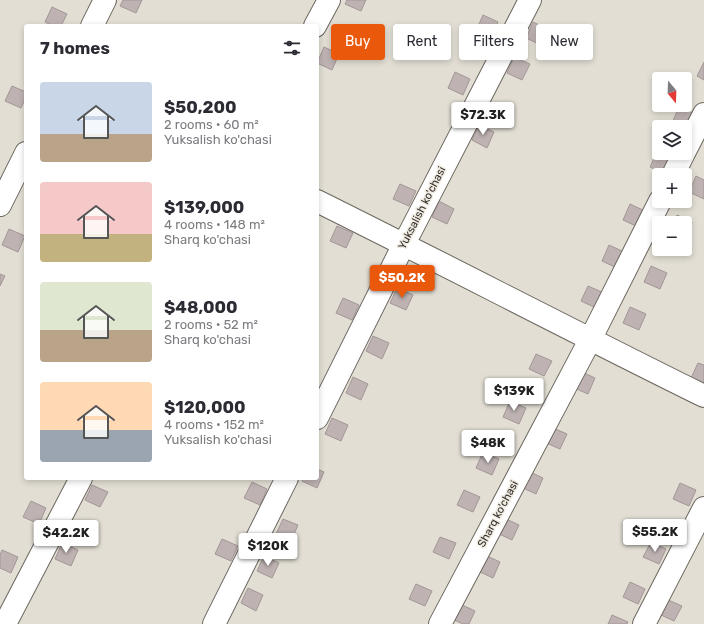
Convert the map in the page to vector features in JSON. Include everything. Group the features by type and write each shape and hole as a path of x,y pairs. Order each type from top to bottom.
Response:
{"street":[{"path":"93,24 106,0"},
{"path":"316,24 329,0"},
{"name":"Yuksalish ko'chasi","path":"319,414 404,244 530,0"},
{"path":"692,138 704,114"},
{"path":"0,205 24,157"},
{"path":"319,202 590,340 704,396"},
{"name":"Sharq ko'chasi","path":"440,624 590,340 656,208"},
{"path":"5,624 80,480"},
{"path":"214,624 286,480"},
{"path":"644,624 704,508"}],"building":[{"path":"123,0 142,0 136,13 120,6"},
{"path":"347,0 366,0 361,11 345,4"},
{"path":"52,7 67,14 62,24 49,24 45,22"},
{"path":"483,15 498,22 497,24 479,24"},
{"path":"533,22 537,24 536,24 536,43 528,39 528,33"},
{"path":"324,47 331,50 331,60 336,60 332,70 319,64 319,58"},
{"path":"513,60 521,60 530,64 522,80 507,73"},
{"path":"704,62 704,80 697,76"},
{"path":"455,72 470,79 463,95 448,88"},
{"path":"12,86 24,91 24,101 21,108 5,101"},
{"path":"677,112 690,112 695,114 690,120 673,120"},
{"path":"479,125 494,132 487,148 472,140"},
{"path":"653,160 672,160 668,168 650,167"},
{"path":"696,176 704,180 704,199 692,193 692,185"},
{"path":"400,184 416,191 409,206 393,199"},
{"path":"439,201 454,209 447,224 432,217"},
{"path":"630,204 645,211 638,227 623,220"},
{"path":"337,226 353,233 346,248 330,241"},
{"path":"9,229 24,236 18,252 2,245"},
{"path":"609,245 624,252 617,268 602,261"},
{"path":"651,266 667,273 660,289 644,282"},
{"path":"0,274 5,276 0,286"},
{"path":"588,286 604,293 596,308 581,301"},
{"path":"397,288 413,295 406,310 390,303"},
{"path":"343,298 359,305 352,320 336,313"},
{"path":"630,307 646,314 639,330 623,323"},
{"path":"373,336 389,343 382,359 366,351"},
{"path":"536,354 552,361 544,376 529,369"},
{"path":"698,363 704,365 704,384 691,378"},
{"path":"580,371 595,378 588,394 572,387"},
{"path":"353,377 368,384 361,400 346,393"},
{"path":"510,401 526,408 519,424 503,417"},
{"path":"332,418 348,425 341,441 325,434"},
{"path":"551,427 567,434 560,449 544,442"},
{"path":"483,452 499,459 492,475 476,468"},
{"path":"319,470 324,472 317,488 302,481 319,480"},
{"path":"528,471 543,478 536,494 521,487"},
{"path":"252,482 267,489 260,505 244,498"},
{"path":"680,483 696,490 689,506 673,499"},
{"path":"92,485 108,492 100,507 85,500"},
{"path":"464,490 480,497 473,512 457,505"},
{"path":"31,501 46,508 39,524 23,517"},
{"path":"504,518 519,525 512,540 497,533"},
{"path":"283,519 298,525 291,541 276,534"},
{"path":"440,537 456,543 449,559 433,552"},
{"path":"222,539 238,546 231,561 215,554"},
{"path":"651,542 666,549 659,564 643,557"},
{"path":"62,543 78,550 71,566 55,559"},
{"path":"2,550 18,557 11,573 0,568 0,555"},
{"path":"485,555 500,562 493,578 478,571"},
{"path":"264,556 279,563 272,578 257,571"},
{"path":"630,582 645,589 638,604 623,597"},
{"path":"416,584 432,591 425,606 409,599"},
{"path":"248,588 263,595 256,611 241,603"},
{"path":"666,599 682,606 674,621 659,614"},
{"path":"460,604 475,611 469,624 463,624 452,619"},
{"path":"612,615 628,622 627,624 608,624"}]}
